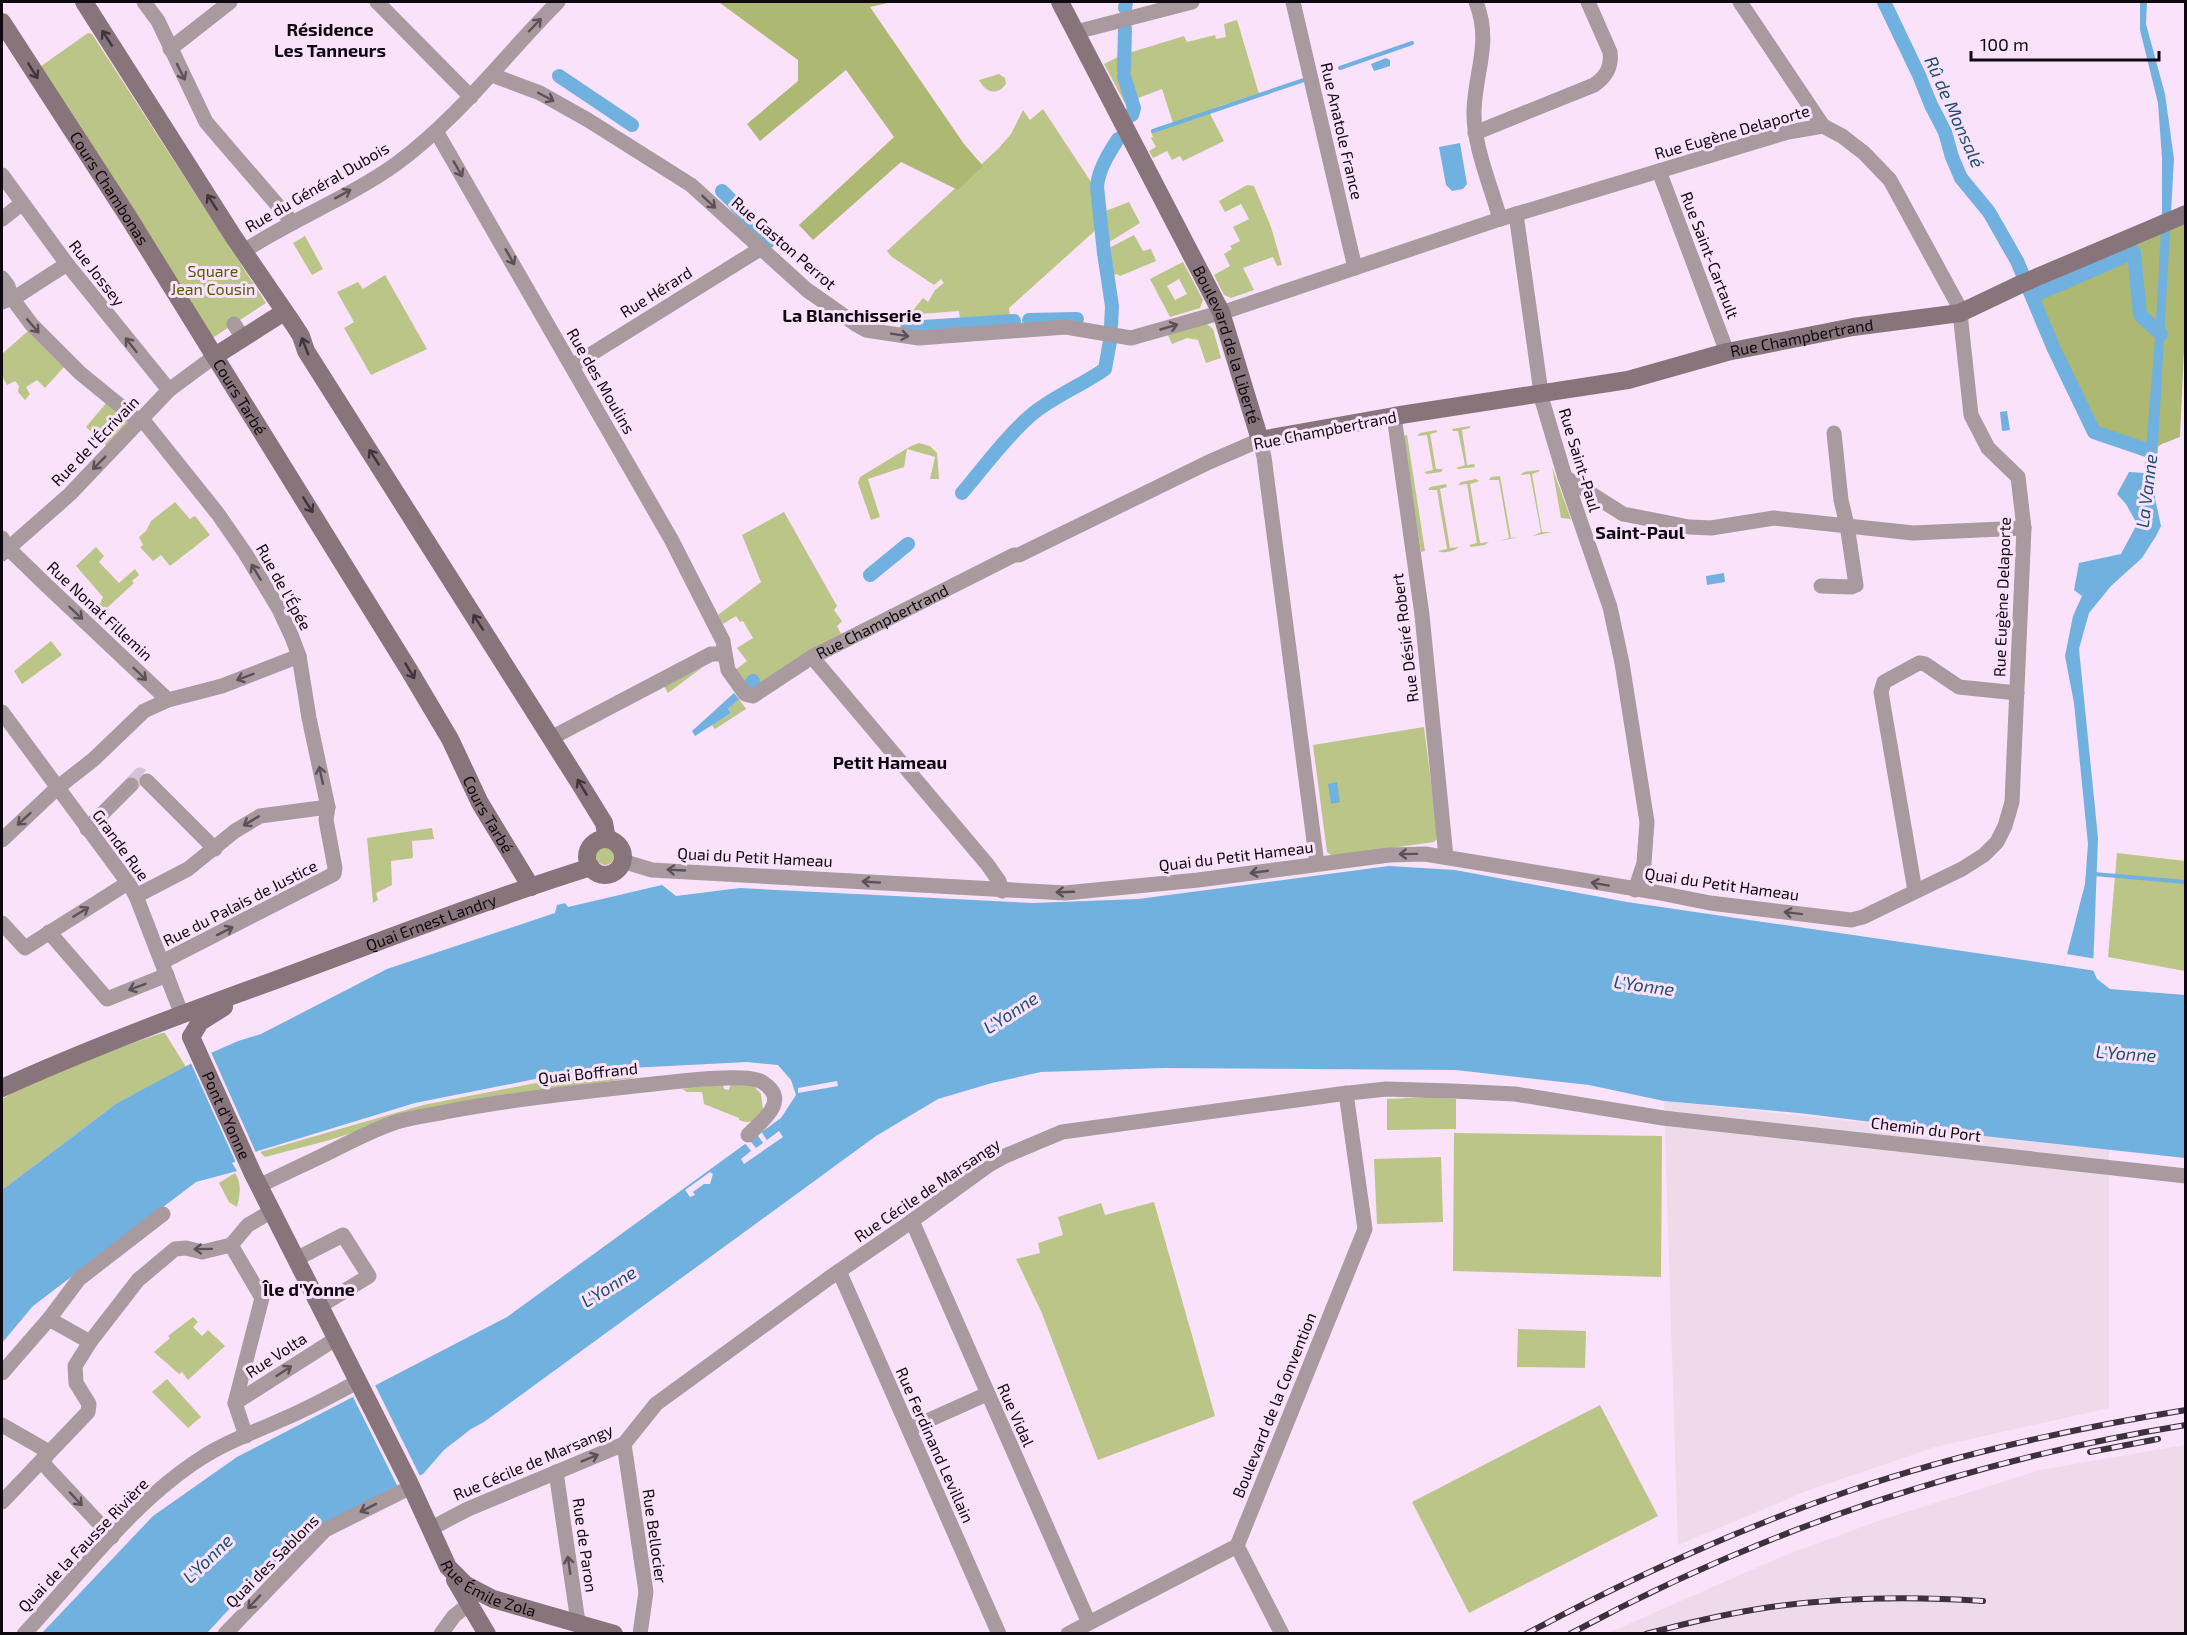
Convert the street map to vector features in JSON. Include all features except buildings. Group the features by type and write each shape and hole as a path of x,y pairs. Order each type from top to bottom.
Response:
{"main road":[{"path":"84,2 301,336 306,351 604,824 607,839"},
{"name":"Boulevard de la Liberté","path":"1060,2 1221,312 1260,440"},
{"name":"Cours Chambonas","path":"2,22 215,356"},
{"name":"Rue Champbertrand","path":"1260,440 1394,416 1628,380 1727,352 1853,327 1960,313 2028,281 2181,216"},
{"name":"Cours Tarbé","path":"284,312 238,331 215,356 409,670 450,739 480,803 531,887"},
{"path":"591,867 587,856 591,845 607,839 618,845 622,861"},
{"name":"Quai Ernest Landry","path":"119,1039 419,925 591,867 605,874 616,870 622,861"},
{"name":"Quai Ernest Landry","path":"192,1040 200,1022 210,1014 273,981"},
{"path":"2,1088 119,1039 161,1031 178,1031 192,1040"},
{"name":"Pont d'Yonne","path":"192,1040 259,1186 337,1338"},
{"name":"Rue Émile Zola","path":"337,1338 410,1484 448,1567 466,1585 493,1599 614,1634"},
{"path":"448,1567 478,1619 493,1599"}],"street":[{"path":"144,2 158,21 206,122 292,222"},
{"path":"170,49 230,2"},
{"path":"377,2 471,97"},
{"name":"Rue du Général Dubois","path":"244,251 396,164 436,131 471,97 518,42 558,2"},
{"path":"1076,32 1192,2"},
{"name":"Rue Anatole France","path":"1293,2 1355,268"},
{"path":"1476,2 1483,37 1481,72 1474,110 1475,133 1500,219"},
{"path":"1475,133 1594,85 1606,75 1611,58 1610,52 1588,2"},
{"path":"1740,2 1823,126"},
{"name":"Rue Gaston Perrot","path":"492,75 540,93 588,120 691,185 807,290 866,330 919,338 1066,327 1131,338 1221,312"},
{"name":"Rue Eugène Delaporte","path":"1221,312 1500,219 1788,132 1823,126 1842,136 1864,153 1890,180 1960,313 1971,415 1988,448 2018,477 2024,528 2012,802 2005,826 1997,842 1984,855 1962,869 1863,917 1851,920"},
{"name":"Rue des Moulins","path":"436,131 671,539 723,641 725,654"},
{"name":"Rue Saint-Cartault","path":"1659,171 1727,352"},
{"name":"Rue Jossey","path":"2,175 67,264 169,390"},
{"path":"2,219 21,204"},
{"name":"Rue Saint-Paul","path":"1516,214 1541,394 1564,477 1610,608 1622,663 1647,822 1644,863 1635,890"},
{"name":"Rue Hérard","path":"572,366 760,249"},
{"path":"6,300 19,295 67,264"},
{"name":"Rue de l'Épée","path":"2,278 8,286 6,300 58,352 140,422 146,424 158,438 218,514 279,609 299,656 309,718 328,807 326,820 335,868 334,874"},
{"name":"Rue de l'Écrivain","path":"4,546 70,494 169,390 215,356"},
{"name":"Rue Désiré Robert","path":"1394,416 1422,615 1446,857"},
{"path":"1821,586 1851,587 1856,585 1841,500 1834,433"},
{"name":"Rue Champbertrand","path":"725,654 728,670 743,691 753,696 812,657 1014,555 1019,555 1209,462 1260,440"},
{"name":"Boulevard de la Liberté","path":"1260,440 1317,864"},
{"path":"1564,477 1623,514 1689,528 1711,528 1774,518 1914,533 2024,528"},
{"name":"Rue Nonat Fillemin","path":"4,546 168,700"},
{"path":"551,738 711,654 725,654"},
{"path":"2,840 57,788 94,759 144,711 168,700 222,686 299,656"},
{"path":"812,657 987,864 999,881 1002,891"},
{"path":"1915,891 1881,692 1882,685 1886,680 1919,663 1925,664 1959,687 2017,693"},
{"name":"Grande Rue","path":"2,712 132,890 182,1015"},
{"path":"147,781 215,849"},
{"path":"87,830 131,785"},
{"path":"2,923 25,948 123,886 132,890 188,869 234,831 260,816 328,807"},
{"name":"Quai du Petit Hameau","path":"622,861 652,870 1065,893 1198,880 1389,855 1425,854 1710,903 1851,920"},
{"name":"Rue du Palais de Justice","path":"49,932 107,999 334,874"},
{"name":"Quai Boffrand","path":"259,1186 354,1139 401,1121 498,1102 684,1081 744,1077 763,1082 773,1093 771,1113 748,1135"},
{"name":"Rue Cécile de Marsangy","path":"430,1529 451,1517 624,1444 653,1406 839,1271 989,1165 1062,1132 1386,1089 1515,1094 1663,1118"},
{"name":"Boulevard de la Convention","path":"1237,1545 1365,1229 1346,1093"},
{"name":"Chemin du Port","path":"1663,1118 2186,1176"},
{"path":"2,1502 90,1408 87,1398 76,1383 75,1366 90,1342 138,1280 175,1248 202,1252 231,1245 248,1225 272,1211"},
{"path":"2,1373 49,1319 79,1279 163,1214"},
{"name":"Rue Vidal","path":"912,1221 1089,1623"},
{"path":"296,1259 343,1235 369,1276 320,1306"},
{"path":"231,1245 262,1298 235,1403 246,1436"},
{"name":"Rue Ferdinand Levillain","path":"839,1271 999,1634"},
{"path":"49,1319 90,1342"},
{"name":"Rue Volta","path":"235,1403 337,1338"},
{"name":"Quai de la Fausse Rivière","path":"24,1634 112,1537 161,1489 201,1458 227,1443 362,1386"},
{"path":"909,1429 987,1394"},
{"path":"2,1425 44,1449 44,1458 50,1471 112,1537"},
{"name":"Rue Bellocier","path":"624,1444 646,1592 640,1634"},
{"name":"Rue de Paron","path":"556,1472 578,1622"},
{"name":"Quai des Sablons","path":"225,1634 325,1530 410,1484"},
{"path":"1068,1634 1237,1545 1282,1634"},
{"path":"441,1634 454,1616 478,1619"}],"shaded area":[{"path":"1664,1101 2109,1149 2109,1408 1935,1447 1809,1490 1678,1545"},
{"path":"2185,1445 2185,1633 1608,1633 1781,1557 1878,1521 2040,1470"}],"green space":[{"path":"721,2 892,2 870,7 964,144 983,166 958,190 901,162 813,240 799,225 894,137 846,70 760,141 747,124 798,81 798,60"},
{"path":"1237,20 1259,94 1220,106 1209,112 1224,141 1183,161 1180,156 1172,160 1167,151 1153,158 1149,151 1156,147 1151,138 1153,137 1151,132 1173,123 1162,89 1125,103 1104,64 1122,55 1184,36 1187,42 1215,35 1216,39 1226,37 1224,24"},
{"name":"Square Jean Cousin","path":"88,33 92,34 266,303 211,339 37,69"},
{"path":"999,74 1005,78 1006,84 999,90 988,90 979,80"},
{"path":"1043,109 1095,188 1099,227 1009,308 1010,317 960,320 959,311 920,314 921,324 912,324 906,332 897,330 923,298 928,302 935,290 944,283 941,279 934,285 892,257 887,251 998,149 1011,134 1023,110 1030,120"},
{"path":"1247,185 1254,186 1271,227 1282,265 1277,266 1273,257 1243,268 1254,290 1231,298 1224,295 1214,275 1230,266 1224,254 1232,249 1230,246 1240,241 1233,227 1249,219 1241,204 1225,212 1219,201"},
{"path":"1129,202 1140,223 1106,244 1103,212"},
{"path":"2185,223 2185,327 2180,437 2142,456 2096,429 2035,290"},
{"path":"1134,235 1143,251 1151,249 1156,261 1120,276 1117,274 1111,276 1107,249"},
{"path":"305,236 323,269 312,275 293,243"},
{"path":"1183,262 1203,300 1200,308 1170,317 1150,279","holes":["1179,279 1187,294 1175,300 1167,286"]},
{"path":"385,275 427,349 371,375 344,328 354,322 337,292 358,282 363,289"},
{"path":"1207,324 1213,329 1221,358 1206,363 1198,340 1187,338 1172,344 1168,335"},
{"path":"28,331 64,367 45,388 37,380 26,387 30,394 25,400 18,392 19,386 15,381 7,385 3,378 2,354"},
{"path":"107,402 133,423 109,448 86,427"},
{"path":"1470,426 1462,430 1467,465 1474,464 1475,467 1458,469 1456,468 1465,465 1458,431 1452,429"},
{"path":"1436,430 1438,432 1430,434 1436,469 1443,469 1441,472 1427,474 1424,472 1433,470 1427,435 1417,436 1420,433"},
{"path":"1407,435 1425,551 1421,552 1403,436"},
{"path":"919,443 930,446 937,453 939,479 930,479 935,457 907,449 904,467 868,479 880,517 871,520 858,483 860,477 911,446"},
{"path":"1552,467 1571,519 1561,518"},
{"path":"1539,470 1532,474 1542,532 1552,532 1533,536 1541,532 1530,474 1520,475 1524,472"},
{"path":"1500,476 1511,538 1519,537 1500,541 1509,538 1499,480 1489,480 1491,477"},
{"path":"1476,479 1479,481 1470,484 1480,543 1489,542 1485,545 1471,547 1469,545 1477,543 1467,484 1458,485 1461,482"},
{"path":"1446,484 1447,487 1440,489 1450,548 1459,547 1443,552 1438,551 1447,549 1437,490 1428,490 1430,487"},
{"path":"175,502 190,519 195,516 210,535 170,566 161,555 153,561 140,547 143,545 139,537 146,531 151,521"},
{"path":"784,512 837,606 834,610 842,621 837,626 841,634 810,650 752,688 747,686 735,670 747,661 737,648 753,638 743,621 740,622 736,616 723,624 718,615 761,582 742,535"},
{"path":"96,547 104,556 99,562 119,583 135,569 139,575 132,581 134,583 95,619 89,612 100,604 103,597 76,566"},
{"path":"51,641 62,655 22,684 14,671"},
{"path":"703,667 668,693 664,686"},
{"path":"739,699 746,709 715,729 712,725 731,713 728,709"},
{"path":"1424,727 1438,838 1434,842 1332,856 1327,852 1313,745"},
{"path":"432,828 434,839 412,841 413,858 391,861 392,885 376,893 378,900 373,903 367,838"},
{"path":"605,847 613,852 614,856 609,864 605,865 597,860 596,856 601,848"},
{"path":"2117,853 2185,861 2185,971 2108,957"},
{"path":"165,1033 186,1067 117,1103 2,1190 2,1099 60,1070"},
{"path":"634,1072 634,1078 497,1096 407,1115 330,1140 265,1157 260,1152 423,1105 546,1081"},
{"path":"731,1083 753,1085 761,1094 763,1109 757,1119 750,1122 739,1120 739,1118 704,1104 702,1092 687,1092 682,1089 723,1084 724,1089 729,1090"},
{"path":"1428,1097 1456,1099 1456,1129 1387,1130 1387,1099"},
{"path":"1454,1133 1662,1136 1661,1277 1453,1271"},
{"path":"1441,1157 1443,1222 1377,1224 1374,1159"},
{"path":"235,1173 240,1189 237,1207 229,1202 219,1183"},
{"path":"1154,1202 1215,1416 1098,1460 1041,1311 1016,1259 1040,1253 1038,1243 1063,1235 1058,1217 1101,1203 1105,1215"},
{"path":"193,1317 198,1322 193,1327 202,1336 208,1330 225,1346 188,1380 182,1372 179,1374 154,1352 170,1338 168,1336"},
{"path":"1518,1329 1586,1331 1585,1368 1517,1367"},
{"path":"167,1379 201,1417 188,1428 152,1392"},
{"path":"1600,1405 1658,1516 1469,1613 1412,1502"}],"water":[{"path":"2140,2 2147,2 2146,24 2165,94 2174,159 2155,498 2161,526 2142,558 2111,586 2089,613 2079,649 2098,838 2093,970 2097,979 2110,989 2185,995 2185,1158 1799,1113 1664,1101 1589,1085 1456,1070 1164,1068 1041,1072 938,1099 876,1136 484,1422 471,1429 444,1450 423,1474 317,1528 260,1576 207,1633 42,1633 153,1516 237,1457 507,1317 781,1118 796,1095 791,1080 778,1065 747,1062 630,1068 550,1076 415,1103 258,1151 232,1163 237,1171 196,1182 33,1306 2,1343 2,1190 117,1103 211,1053 261,1034 387,969 555,913 557,905 565,903 568,907 662,885 676,896 740,888 1033,903 1138,899 1389,866 1455,870 1627,902 2064,966 2085,884 2088,844 2074,703 2065,656 2073,616 2082,596 2074,590 2079,563 2121,554 2137,524 2126,504 2117,494 2129,472 2144,473 2155,339 2162,213 2162,158 2158,103 2140,30"},
{"path":"1386,58 1390,60 1390,66 1374,71 1371,64"},
{"path":"1460,143 1467,184 1463,189 1452,191 1446,185 1439,147"},
{"path":"2007,411 2010,430 2002,431 2000,412"},
{"path":"1724,573 1725,582 1707,585 1706,576"},
{"path":"734,693 739,699 728,709 731,713 695,736 692,731"},
{"path":"1337,782 1340,802 1331,804 1328,784"}],"pier":[{"path":"2066,954 2097,959 2096,971 2064,966"},
{"path":"210,1050 257,1155 237,1165 190,1061"},
{"path":"837,1081 838,1086 798,1093 798,1088"},
{"path":"760,1130 767,1140 779,1131 783,1137 744,1164 741,1159 751,1151 744,1142 748,1138 756,1148 763,1143 756,1133"},
{"path":"710,1172 713,1174 710,1184 704,1184 693,1192 695,1195 690,1197 685,1190"},
{"path":"375,1385 420,1476 398,1487 353,1397"}],"waterway":[{"path":"1125,8 1126,2"},
{"name":"Rû de Monsalé","path":"1884,2 1945,132 1961,178 1989,212 2017,261 2054,349 2094,432 2150,451"},
{"path":"1124,69 1125,28"},
{"path":"1340,68 1412,43"},
{"path":"559,76 632,125"},
{"path":"1124,76 1134,108 1132,115"},
{"path":"1153,131 1304,80"},
{"path":"1111,326 1112,306 1097,187 1102,168 1118,139"},
{"path":"722,191 730,199"},
{"path":"733,202 769,241"},
{"name":"Rû de Monsalé","path":"2033,296 2134,252 2140,315 2161,334"},
{"path":"1029,320 1077,319"},
{"path":"908,328 1014,321"},
{"path":"962,493 1030,416 1105,369 1110,341"},
{"path":"870,575 908,544"},
{"path":"749,687 753,681"},
{"path":"2094,874 2186,882"}],"tunnel":[{"path":"131,785 140,775 147,781"}],"railway":[{"path":"1526,1634 1604,1594 1723,1539 1887,1478 2014,1444 2099,1425 2186,1410"},
{"path":"1570,1634 1717,1562 1792,1531 1869,1504 1947,1479 2026,1458 2186,1425"},
{"path":"2090,1452 2158,1439"},
{"path":"1646,1634 1730,1614 1814,1602 1899,1598 1983,1601"}],"district":[{"name":"Résidence Les Tanneurs","path":"330,40"},
{"name":"La Blanchisserie","path":"852,316"},
{"name":"Saint-Paul","path":"1640,533"},
{"name":"Petit Hameau","path":"890,763"},
{"name":"Île d'Yonne","path":"309,1290"}],"water label":[{"name":"La Vanne","path":"2147,491"},
{"name":"L'Yonne","path":"1644,986"},
{"name":"L'Yonne","path":"1011,1013"},
{"name":"L'Yonne","path":"2126,1054"},
{"name":"L'Yonne","path":"609,1287"},
{"name":"L'Yonne","path":"208,1559"}]}
